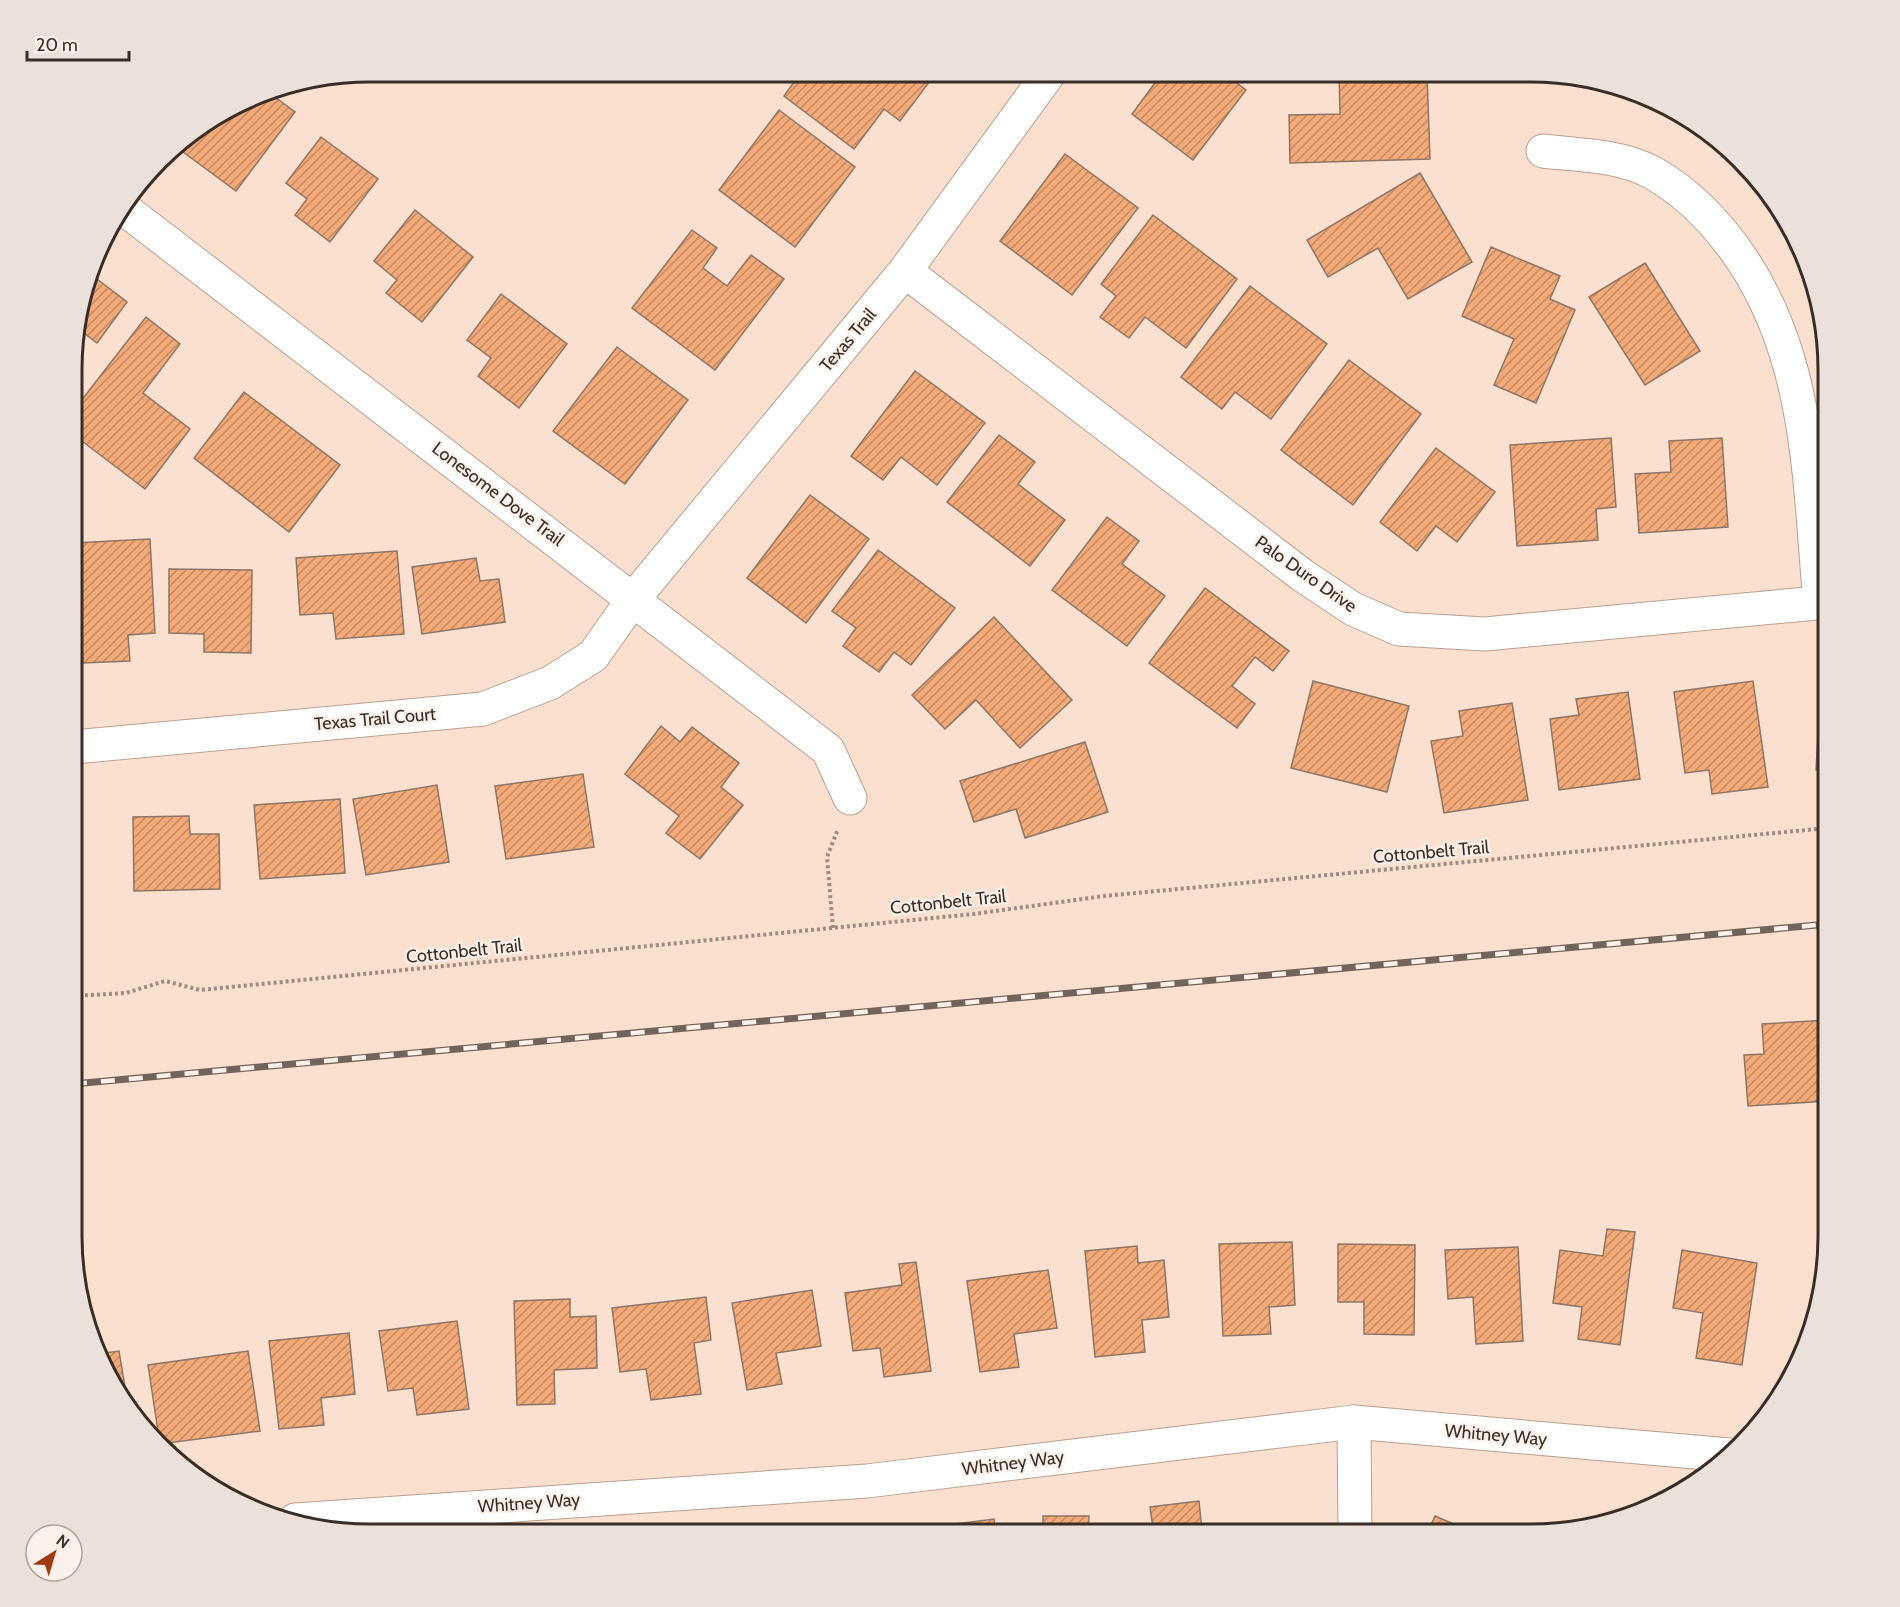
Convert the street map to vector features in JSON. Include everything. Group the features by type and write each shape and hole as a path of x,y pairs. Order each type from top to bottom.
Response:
{"street":[{"name":"Texas Trail","path":"634,598 904,271 1042,83"},
{"path":"1542,151 1615,160 1652,173 1693,202 1726,236 1753,275 1779,327 1795,379 1805,432 1818,548"},
{"name":"Lonesome Dove Trail","path":"130,213 634,598 828,750 850,798"},
{"name":"Palo Duro Drive","path":"904,271 1302,575 1353,609 1399,629 1485,634 1818,603"},
{"name":"Texas Trail Court","path":"82,746 483,709 550,683 593,656 634,598"},
{"path":"1354,1422 1355,1524"},
{"name":"Whitney Way","path":"335,1522 368,1524 867,1481 1354,1422 1718,1454"}],"path":[{"path":"833,928 827,857 850,798"},
{"name":"Cottonbelt Trail","path":"82,995 126,993 165,981 200,990 974,914 1116,895 1818,829"}],"building":[{"path":"793,83 928,83 900,121 884,109 854,149 784,96"},
{"path":"1155,83 1237,83 1246,90 1193,160 1132,114"},
{"path":"1339,83 1427,83 1430,159 1290,163 1289,115 1340,114"},
{"path":"277,98 295,112 236,191 183,152 227,121"},
{"path":"779,110 855,167 795,247 719,190"},
{"path":"321,137 378,179 330,242 295,215 307,199 286,183"},
{"path":"1065,154 1138,208 1072,295 1000,241"},
{"path":"1420,173 1472,262 1408,299 1378,248 1328,277 1307,240"},
{"path":"415,210 473,257 422,322 386,293 397,280 374,261"},
{"path":"1153,215 1237,279 1186,348 1145,317 1129,338 1100,317 1116,296 1101,284"},
{"path":"692,230 717,248 703,268 727,286 751,255 784,279 715,370 632,308"},
{"path":"1491,247 1560,276 1550,299 1575,310 1536,403 1494,385 1514,339 1462,316"},
{"path":"1645,263 1700,351 1645,385 1589,297"},
{"path":"98,279 127,302 97,343 85,334"},
{"path":"1250,286 1327,344 1271,419 1235,392 1222,409 1181,377"},
{"path":"501,294 567,344 519,408 478,376 491,358 467,340"},
{"path":"146,317 180,344 143,393 190,429 145,489 82,441 82,400"},
{"path":"617,347 688,400 625,484 553,431"},
{"path":"1349,360 1421,414 1353,505 1281,450"},
{"path":"915,371 985,423 937,485 901,457 883,480 851,456"},
{"path":"244,392 340,465 289,532 194,458"},
{"path":"999,435 1035,462 1018,484 1065,520 1030,566 947,502"},
{"path":"1611,438 1616,507 1596,509 1598,540 1517,546 1510,445"},
{"path":"1722,438 1728,527 1639,533 1635,474 1671,472 1669,441"},
{"path":"1436,448 1495,492 1457,542 1436,526 1417,551 1380,522"},
{"path":"810,495 869,539 806,623 747,578"},
{"path":"1107,517 1139,541 1122,564 1165,596 1127,646 1052,590"},
{"path":"150,539 155,633 128,635 130,661 83,663 82,543"},
{"path":"878,550 955,608 911,665 894,652 879,672 843,646 856,628 832,611"},
{"path":"397,551 404,634 336,639 333,613 300,615 296,558"},
{"path":"476,558 480,581 499,579 505,622 422,634 412,567"},
{"path":"169,569 252,570 251,653 204,652 204,634 169,633"},
{"path":"1205,588 1289,651 1273,671 1255,657 1232,686 1255,704 1237,728 1149,663"},
{"path":"994,617 1072,700 1020,748 976,700 945,729 912,695"},
{"path":"1313,681 1409,706 1387,792 1291,768"},
{"path":"1753,681 1768,787 1712,794 1709,770 1685,773 1674,692"},
{"path":"1628,692 1640,779 1559,790 1550,719 1579,715 1576,699"},
{"path":"1512,703 1528,800 1444,813 1431,741 1463,736 1459,711"},
{"path":"661,726 680,742 692,727 739,763 721,787 743,805 700,859 666,833 679,816 625,774"},
{"path":"1818,735 1818,770 1816,770"},
{"path":"1085,742 1108,812 1025,838 1016,809 974,822 960,781"},
{"path":"583,774 594,847 506,859 495,786"},
{"path":"437,785 449,862 366,875 353,799"},
{"path":"340,799 345,873 260,879 254,805"},
{"path":"189,816 190,834 219,834 220,889 134,891 133,817"},
{"path":"1818,1021 1818,1102 1748,1106 1744,1055 1764,1054 1762,1024"},
{"path":"1607,1229 1635,1232 1620,1345 1578,1339 1582,1307 1553,1303 1560,1250 1603,1256"},
{"path":"1292,1242 1295,1305 1269,1307 1271,1334 1223,1336 1219,1244"},
{"path":"1338,1244 1415,1245 1414,1335 1364,1334 1364,1302 1338,1302"},
{"path":"1137,1246 1138,1263 1164,1260 1169,1317 1142,1320 1145,1352 1095,1357 1085,1251"},
{"path":"1518,1247 1523,1341 1476,1344 1473,1297 1448,1299 1445,1250"},
{"path":"1682,1250 1757,1263 1742,1365 1696,1358 1703,1313 1673,1308"},
{"path":"916,1262 931,1371 884,1377 880,1348 853,1351 845,1293 902,1285 899,1264"},
{"path":"1048,1270 1057,1328 1014,1334 1019,1367 980,1372 967,1281"},
{"path":"812,1290 821,1346 776,1353 782,1384 747,1390 732,1303"},
{"path":"706,1297 711,1340 694,1343 701,1394 651,1400 646,1369 620,1372 612,1308"},
{"path":"570,1299 570,1317 596,1316 597,1368 554,1370 555,1404 517,1405 514,1301"},
{"path":"457,1321 469,1409 417,1415 413,1388 388,1391 379,1331"},
{"path":"349,1333 355,1394 321,1398 324,1425 279,1429 269,1341"},
{"path":"119,1351 125,1386 112,1364 107,1353"},
{"path":"248,1351 260,1431 170,1443 158,1430 148,1365"},
{"path":"1199,1501 1201,1524 1152,1524 1150,1507"},
{"path":"1043,1516 1089,1516 1089,1524 1043,1524"},
{"path":"1435,1516 1454,1524 1431,1524"},
{"path":"994,1519 995,1524 956,1524"}],"railway":[{"path":"82,1083 1818,925"}]}
